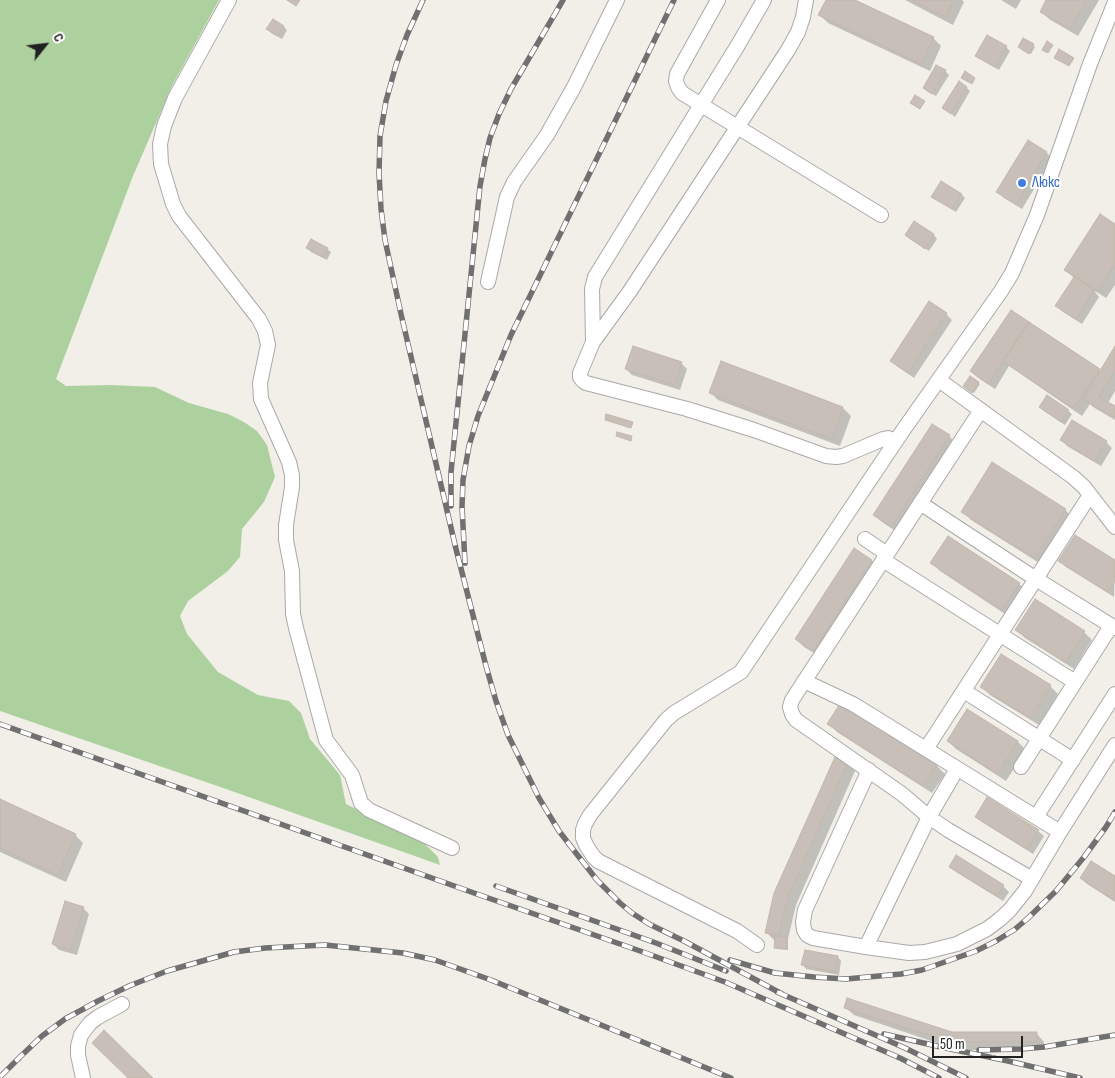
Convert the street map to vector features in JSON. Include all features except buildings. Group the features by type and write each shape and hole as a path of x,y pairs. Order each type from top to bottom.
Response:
{"street":[{"path":"229,0 175,98 164,126 160,144 161,164 173,204 179,216 259,319 265,331 268,345 260,383 261,399 289,462 292,474 286,540 292,571 294,614 296,628 326,740 352,775 361,803 369,810 452,848"},
{"path":"488,282 507,197 514,182 547,135 617,0"},
{"path":"718,0 677,74 676,81 682,93 881,215"},
{"path":"593,342 592,289 595,277 764,0"},
{"path":"806,0 798,32 788,50 630,291 593,342 580,377 586,383 687,409 754,430 826,456 843,456 884,438 896,441"},
{"path":"757,945 737,930 598,861 588,850 583,838 585,824 590,815 666,720 674,713 742,672 896,441 1001,291 1012,272 1037,215 1090,64 1115,2"},
{"path":"939,380 1073,476 1115,527"},
{"path":"981,410 804,681 792,700 790,707 796,720 902,794 929,817 1032,879"},
{"path":"926,749 1090,495"},
{"path":"920,504 1113,627 1075,682 1021,767"},
{"path":"865,539 885,557 1075,682"},
{"path":"804,681 853,704 1060,832"},
{"path":"964,691 1073,760"},
{"path":"1036,817 1115,694"},
{"path":"869,770 805,910 804,930 807,935 813,938 909,953 925,952 957,944 973,937 999,920 1018,901 1115,745"},
{"path":"866,947 929,817 957,769"},
{"path":"83,1078 78,1055 81,1035 90,1023 122,1004"}],"green space":[{"path":"0,0 219,0 172,86 133,176 56,379 66,386 111,385 155,387 189,403 228,414 257,431 267,445 275,477 264,502 242,529 240,557 228,571 188,601 180,616 187,634 218,672 258,695 289,701 301,713 310,739 340,775 346,804 424,843 438,857 440,865 0,711"}],"railway":[{"path":"423,0 396,65 386,101 380,136 379,173 381,209 385,240 401,314 456,549 486,666 508,735 539,798 559,831 597,880 620,903 649,924 782,994"},
{"path":"451,506 451,472 480,186 485,159 490,138 511,89 563,0"},
{"path":"465,563 462,507 463,480 469,446 478,416 511,335 674,0"},
{"path":"0,724 725,982 900,1058 939,1078"},
{"path":"730,960 775,973 846,979 901,974 922,970 976,951 1014,930 1056,891 1084,857 1115,812"},
{"path":"496,886 656,943 726,971"},
{"path":"0,1077 42,1036 65,1019 129,986 167,971 234,952 265,948 325,945 403,953 435,960 491,980 731,1078"},
{"path":"777,992 905,1048 966,1078"},
{"path":"884,1034 1080,1078"},
{"path":"979,1050 1044,1047 1115,1035"}],"place":[{"name":"Люкс","path":"1022,183"}]}
